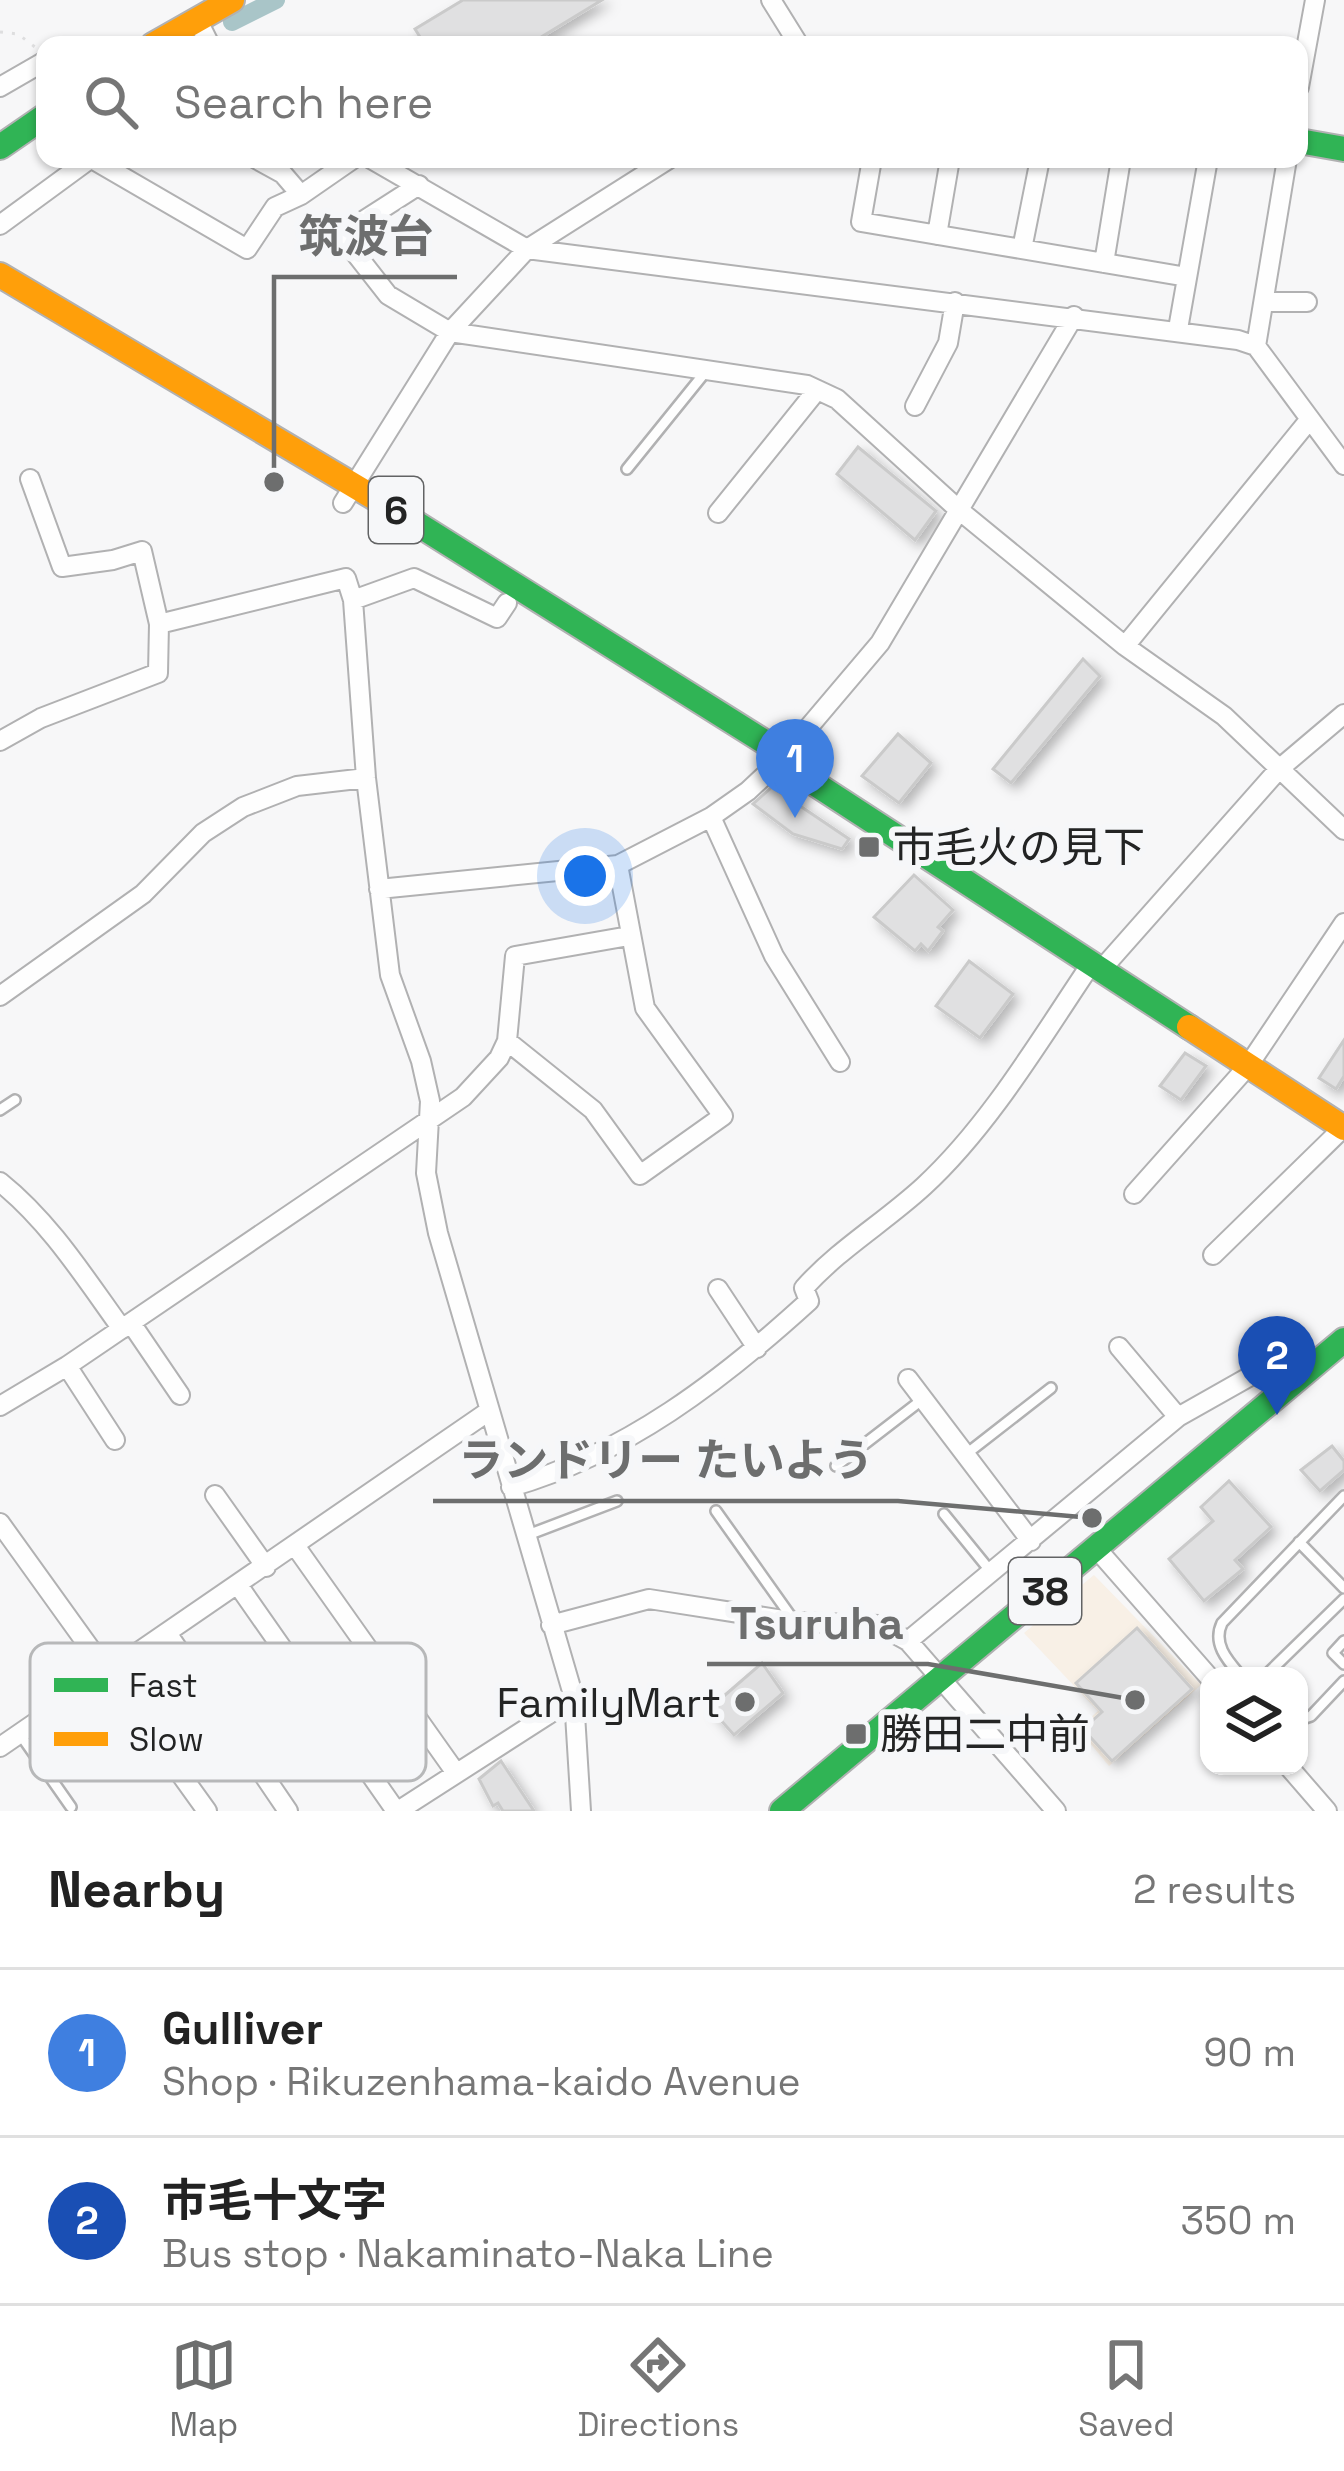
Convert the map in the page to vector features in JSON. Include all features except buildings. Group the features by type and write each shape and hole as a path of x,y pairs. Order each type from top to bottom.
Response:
{"main road":[{"path":"168,36 232,0"},
{"path":"0,147 36,122"},
{"path":"1308,143 1344,149"},
{"name":"6","path":"0,275 349,493 771,746 780,761 1344,1128"},
{"name":"6","path":"0,301 349,493 507,603 761,762 780,761"},
{"name":"38","path":"782,1811 1344,1340"}],"street":[{"path":"771,0 793,36"},
{"path":"1308,38 1315,0"},
{"path":"197,19 206,36"},
{"path":"0,87 36,66"},
{"path":"0,128 36,121"},
{"path":"0,225 79,168"},
{"path":"107,168 248,249 275,207 340,168"},
{"path":"272,168 301,195"},
{"path":"388,168 527,249 1178,329 1256,346 1344,465"},
{"path":"349,493 450,332 527,249 655,168"},
{"path":"870,168 861,222 1187,278"},
{"path":"937,235 948,168"},
{"path":"1022,249 1038,168"},
{"path":"1104,263 1119,168"},
{"path":"1178,329 1206,168"},
{"path":"1256,346 1286,168"},
{"path":"419,185 341,235 388,295 450,332 707,370 817,390 837,399 958,510 1125,646 1224,716 1344,830"},
{"path":"915,406 948,343 955,302"},
{"path":"1266,302 1307,302"},
{"path":"379,890 618,865 711,817 780,761 880,643 1074,316"},
{"path":"718,513 817,390"},
{"path":"1125,646 1310,419"},
{"path":"0,741 41,718 158,673 159,624 142,551 62,567 30,479"},
{"path":"159,624 346,578 353,600 366,778 390,974 421,1060 430,1121 426,1173 438,1233 574,1698 581,1811"},
{"path":"353,600 414,578 497,618 507,603"},
{"path":"511,1487 610,1450 699,1393 809,1300 804,1288 832,1256 925,1186 1096,967 1280,769 1344,714"},
{"path":"0,996 143,894 203,833 243,807 297,786 366,778"},
{"path":"711,817 774,956 840,1062"},
{"path":"507,1041 593,1110 640,1174 723,1116 645,1008 618,865"},
{"path":"1134,1194 1248,1066 1344,923"},
{"path":"0,1406 127,1326 463,1097 499,1058 507,1041 515,956 629,936"},
{"path":"1213,1256 1344,1128"},
{"path":"0,1182 66,1251 180,1395"},
{"path":"718,1289 757,1348"},
{"path":"1119,1347 1178,1417"},
{"path":"908,1641 1178,1417 1280,1360 1307,1371"},
{"path":"67,1366 115,1440"},
{"path":"908,1379 1031,1541"},
{"path":"152,1643 489,1411"},
{"path":"215,1495 266,1567"},
{"path":"0,1522 88,1643"},
{"path":"296,1546 364,1643"},
{"path":"1096,1548 1200,1667"},
{"path":"238,1586 278,1643"},
{"path":"551,1625 649,1599 796,1622 879,1625 908,1641 1056,1811"},
{"path":"166,1634 172,1643"},
{"path":"376,1781 397,1811 574,1698"},
{"path":"0,1747 30,1726"},
{"path":"426,1732 455,1773"},
{"path":"1296,1775 1320,1803 1298,1811"},
{"path":"186,1781 207,1811"},
{"path":"267,1781 288,1811"}],"lane":[{"path":"627,469 707,370"},
{"path":"0,1111 15,1100"},
{"path":"965,1455 1051,1388"},
{"path":"836,1466 923,1399"},
{"path":"1233,1667 1221,1652 1218,1630 1344,1496"},
{"path":"525,1536 617,1501"},
{"path":"716,1510 796,1622"},
{"path":"944,1514 992,1573"},
{"path":"1299,1542 1344,1588"},
{"path":"1274,1667 1344,1599"},
{"path":"1334,1609 1344,1621"},
{"path":"1344,1641 1333,1653 1344,1664"},
{"path":"1308,1717 1344,1681"},
{"path":"20,1733 30,1748"},
{"path":"52,1781 70,1807"}],"path":[{"path":"0,32 18,34 36,48"}],"shaded area":[{"path":"1094,1575 1200,1686 1109,1766 1078,1729 1098,1711 1024,1633"}],"waterway":[{"path":"232,22 276,0"}],"traffic: fast":[{"path":"0,147 36,122"},
{"path":"1308,143 1344,149"},
{"path":"395,510 771,746 780,761 1189,1027"},
{"path":"782,1811 1344,1340"}],"traffic: slow":[{"path":"169,36 232,0"},
{"path":"0,275 395,510"},
{"path":"1189,1027 1344,1128"}],"place":[{"name":"筑波台","path":"274,482"},
{"name":"Gulliver","path":"795,818"},
{"name":"市毛火の見下","path":"869,847"},
{"name":"市毛十文字","path":"1277,1415"},
{"name":"ランドリー たいよう","path":"1092,1518"},
{"name":"Tsuruha","path":"1135,1700"},
{"name":"FamilyMart","path":"745,1702"},
{"name":"勝田二中前","path":"856,1734"}]}
